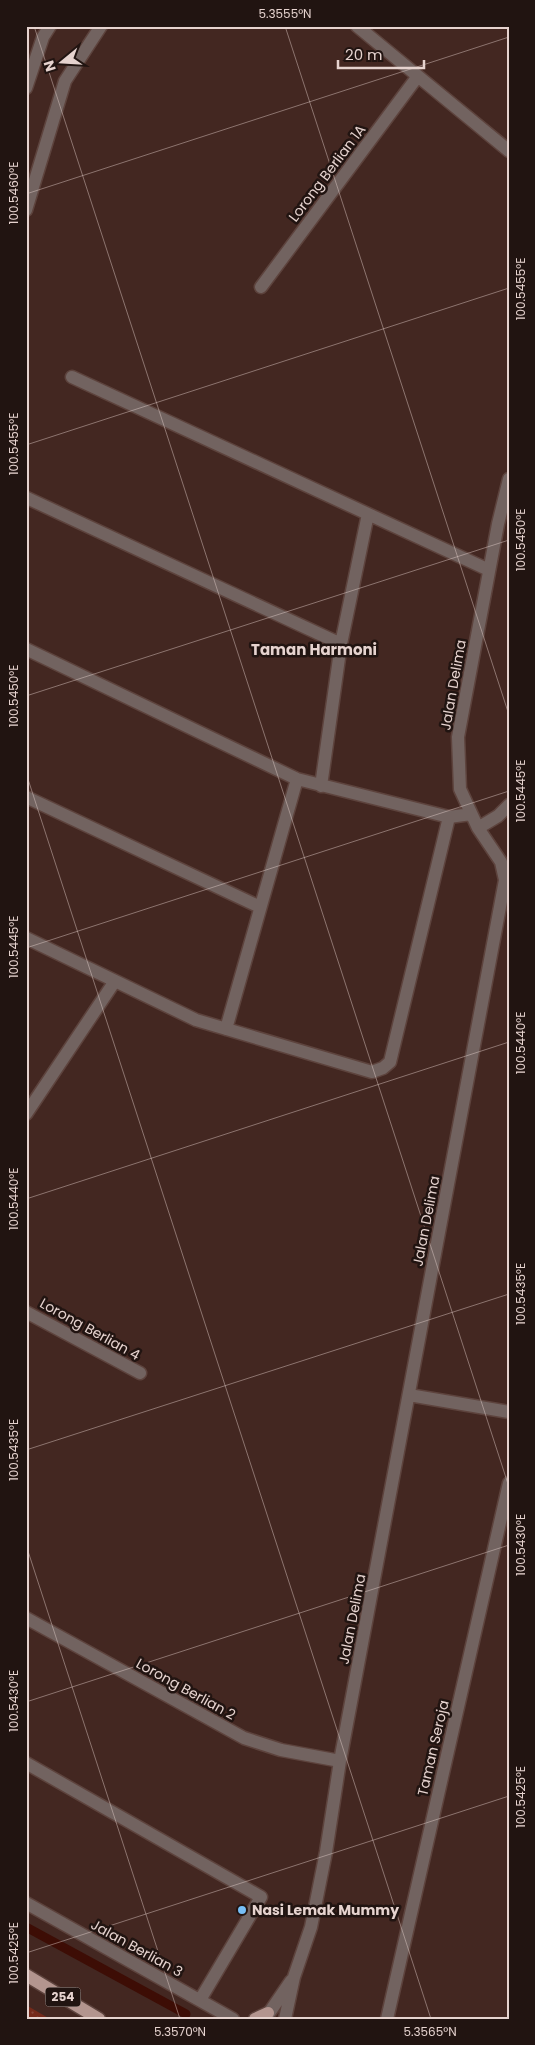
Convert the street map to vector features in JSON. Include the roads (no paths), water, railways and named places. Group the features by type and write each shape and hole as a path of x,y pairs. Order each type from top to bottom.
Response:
{"main road":[{"name":"254","path":"26,1975 99,2019"},
{"path":"255,2019 266,2016"}],"street":[{"path":"26,88 43,37 50,26"},
{"path":"26,210 65,81 101,26"},
{"path":"357,26 509,151"},
{"name":"Lorong Berlian 1A","path":"260,287 418,76"},
{"path":"72,377 489,570"},
{"name":"Jalan Delima","path":"285,2019 294,1977 311,1927 326,1852 340,1761 505,880 502,862 478,828 460,789 458,737 489,570 509,479"},
{"path":"27,498 341,644"},
{"path":"321,786 341,644 368,514"},
{"path":"26,649 297,779 449,817 471,814"},
{"path":"226,1029 297,779"},
{"path":"26,798 260,907"},
{"path":"478,828 498,816 509,805"},
{"path":"26,938 196,1020 372,1072 383,1068 390,1062 449,817"},
{"path":"26,1114 115,981"},
{"name":"Lorong Berlian 4","path":"26,1312 140,1373"},
{"path":"409,1395 509,1412"},
{"name":"Taman Seroja","path":"387,2019 509,1483"},
{"name":"Lorong Berlian 2","path":"26,1618 244,1738 281,1750 340,1761"},
{"path":"26,1763 261,1897 200,2000"},
{"name":"Jalan Berlian 3","path":"26,1903 233,2019"},
{"name":"Jalan Delima","path":"266,2016 294,1977"}],"waterway":[{"path":"26,1927 186,2014"}],"place":[{"name":"Nasi Lemak Mummy","path":"242,1910"}],"district":[{"name":"Taman Harmoni","path":"314,650"}]}
